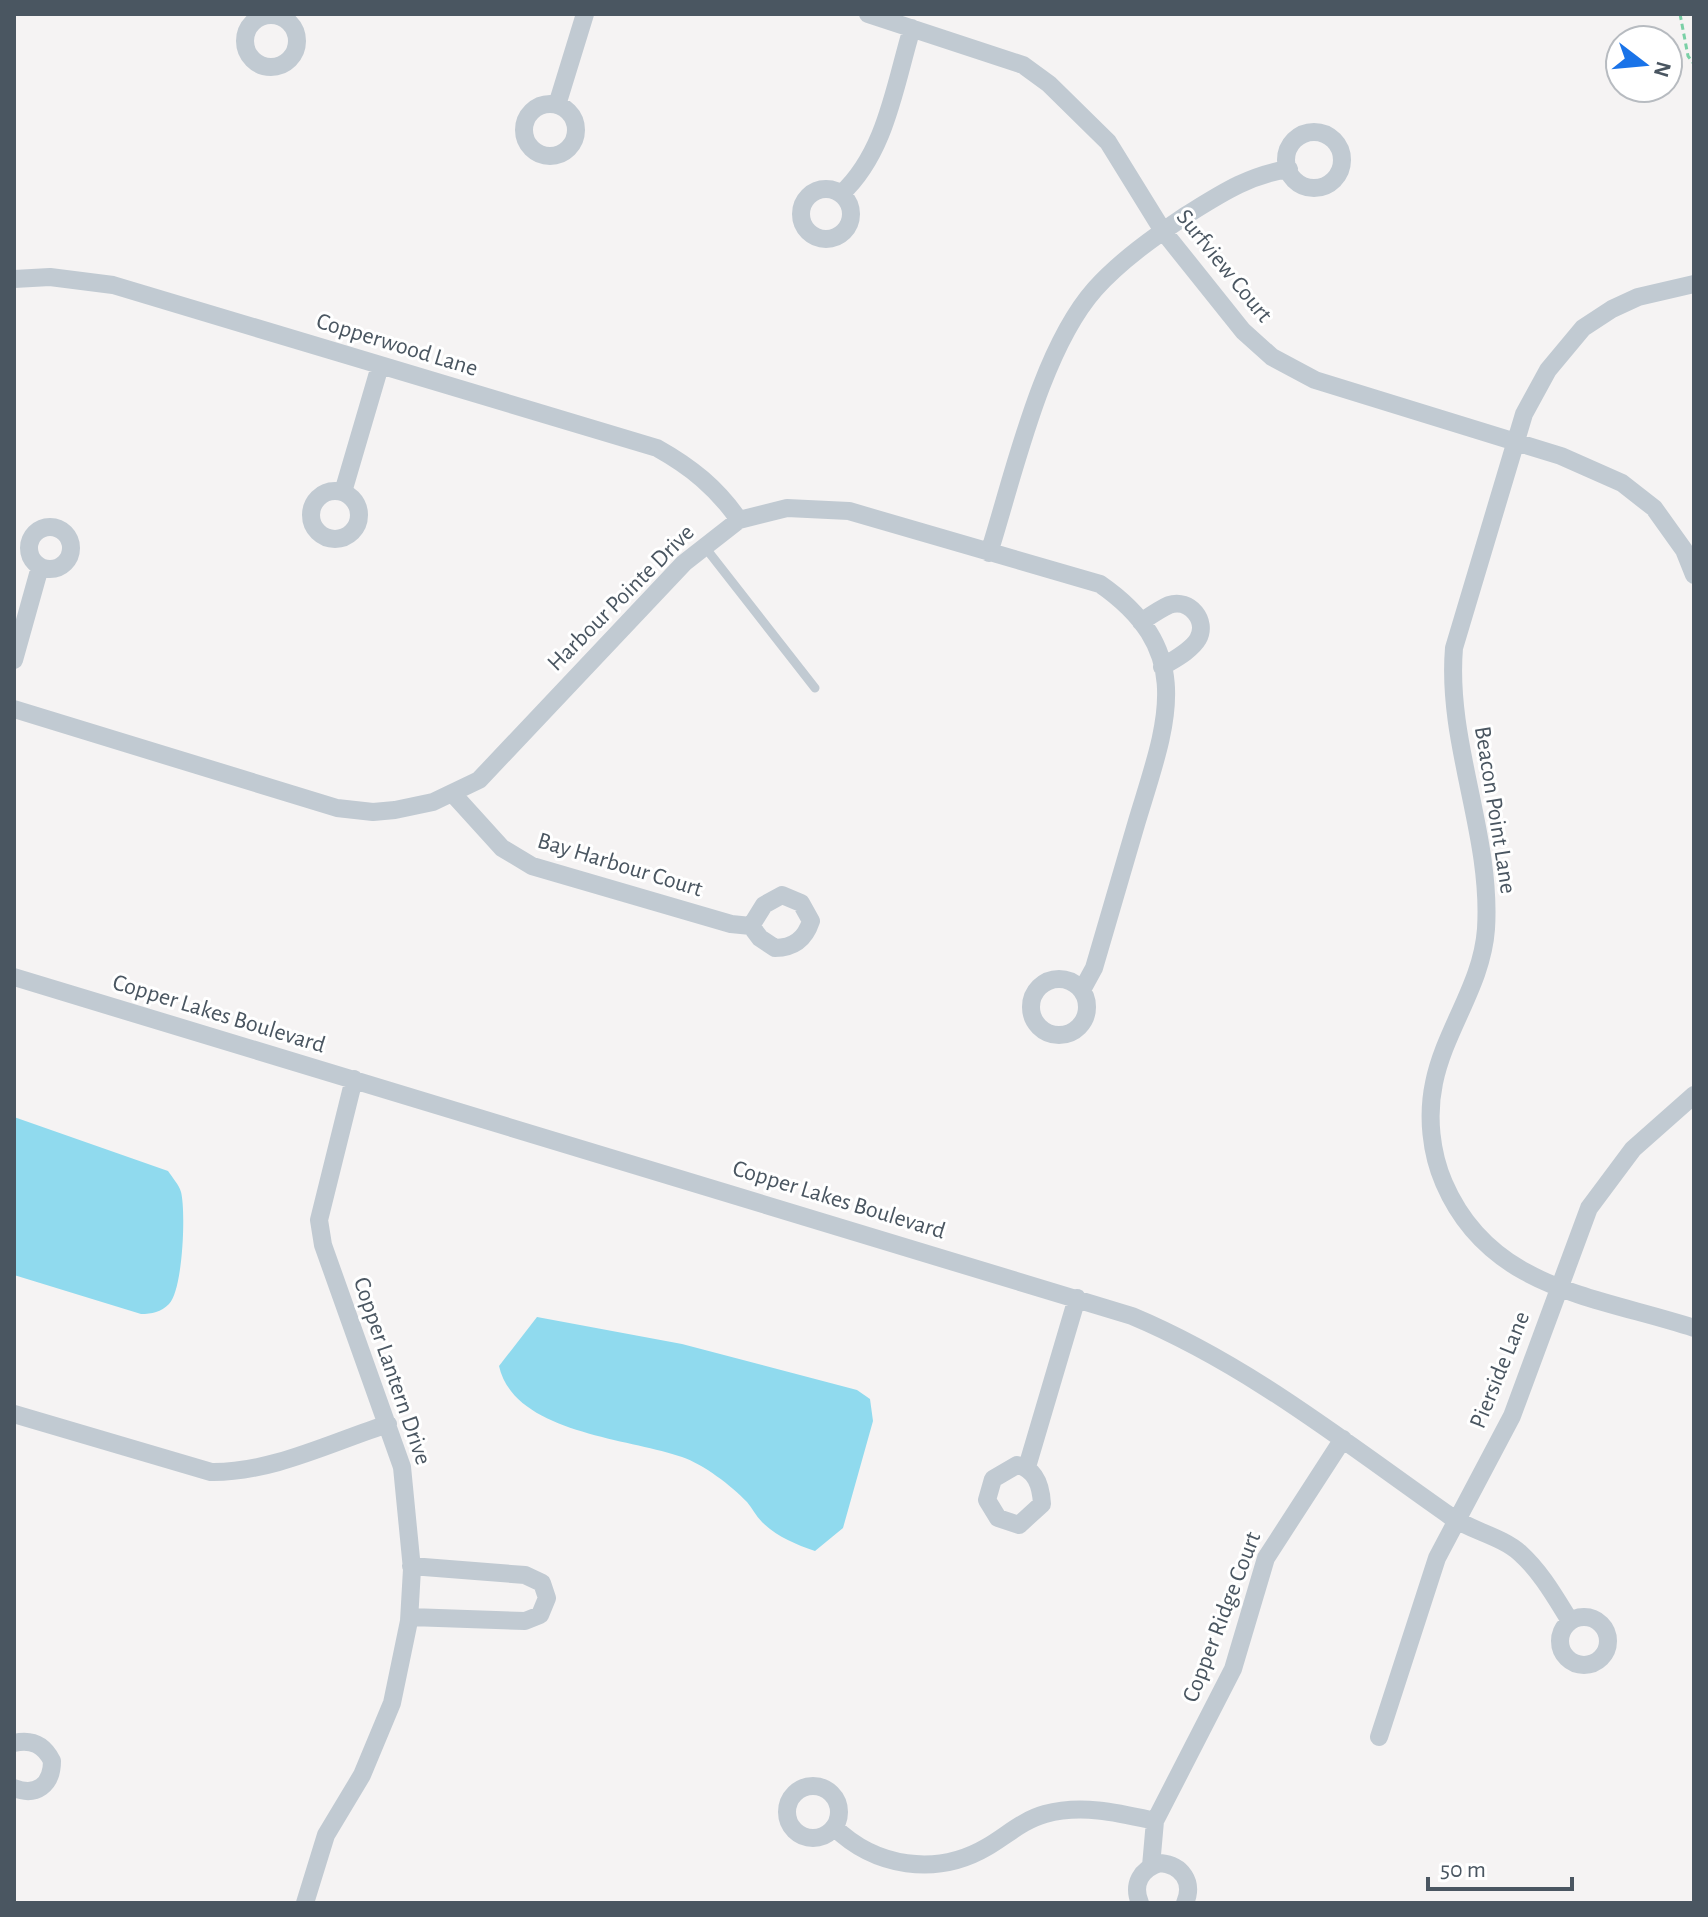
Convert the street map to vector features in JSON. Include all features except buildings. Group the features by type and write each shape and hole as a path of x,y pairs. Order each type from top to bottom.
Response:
{"street":[{"path":"557,105 585,14"},
{"name":"Surfview Court","path":"868,14 1023,65 1049,84 1108,142 1163,231 1243,331 1272,357 1315,380 1583,465 1639,495 1670,528 1694,575"},
{"path":"841,194 861,176 872,154 912,28"},
{"path":"989,553 1041,390 1064,337 1094,290 1163,231 1243,180 1289,169"},
{"name":"Copperwood Lane","path":"14,279 50,277 113,285 657,448 689,466 726,502 739,520"},
{"name":"Beacon Point Lane","path":"1694,284 1638,297 1583,328 1533,394 1515,443 1454,648 1452,676 1476,812 1486,894 1486,932 1472,987 1434,1082 1431,1132 1440,1173 1468,1227 1499,1258 1557,1289 1694,1328"},
{"path":"343,492 380,366"},
{"name":"Harbour Pointe Drive","path":"14,709 337,808 373,812 395,810 453,794 479,780 704,545 739,520 787,508 849,511 1100,584 1141,622 1162,667 1167,714 1094,968 1082,990"},
{"path":"14,660 40,567"},
{"path":"1141,622 1178,603 1187,605 1199,616 1201,628 1195,644 1162,667"},
{"name":"Bay Harbour Court","path":"453,794 502,848 532,866 731,924 751,926"},
{"name":"Copper Lakes Boulevard","path":"14,977 1077,1298 1185,1338 1234,1366 1343,1439 1455,1520 1516,1549 1531,1564 1570,1621"},
{"name":"Copper Lantern Drive","path":"305,1903 326,1835 362,1775 392,1703 410,1617 411,1566 402,1467 323,1245 319,1220 354,1079"},
{"name":"Pierside Lane","path":"1379,1737 1437,1558 1512,1416 1589,1208 1614,1170 1657,1125 1694,1095"},
{"path":"1027,1467 1077,1298"},
{"path":"14,1414 211,1472 234,1472 268,1464 388,1424"},
{"name":"Copper Ridge Court","path":"1140,1903 1136,1888 1138,1879 1151,1866 1155,1821 1233,1669 1266,1558 1343,1439"},
{"path":"410,1617 525,1621 540,1615 547,1598 542,1583 525,1575 411,1566"},
{"path":"14,1743 26,1740 38,1744 52,1761 52,1773 38,1791 26,1793 14,1788"},
{"path":"834,1827 865,1853 909,1864 936,1864 985,1848 1044,1814 1094,1809 1155,1821"},
{"path":"1151,1866 1169,1864 1184,1874 1189,1892 1185,1903"}],"lane":[{"path":"704,545 815,688"}],"path":[{"path":"1680,14 1688,56 1694,64"}],"water":[{"path":"14,1117 168,1171 181,1192 183,1232 177,1283 174,1296 166,1307 141,1314 14,1275"},
{"path":"537,1317 682,1344 857,1390 870,1399 873,1421 843,1528 815,1551 800,1546 768,1527 733,1489 690,1460 576,1430 526,1406 509,1388 499,1366"}]}
